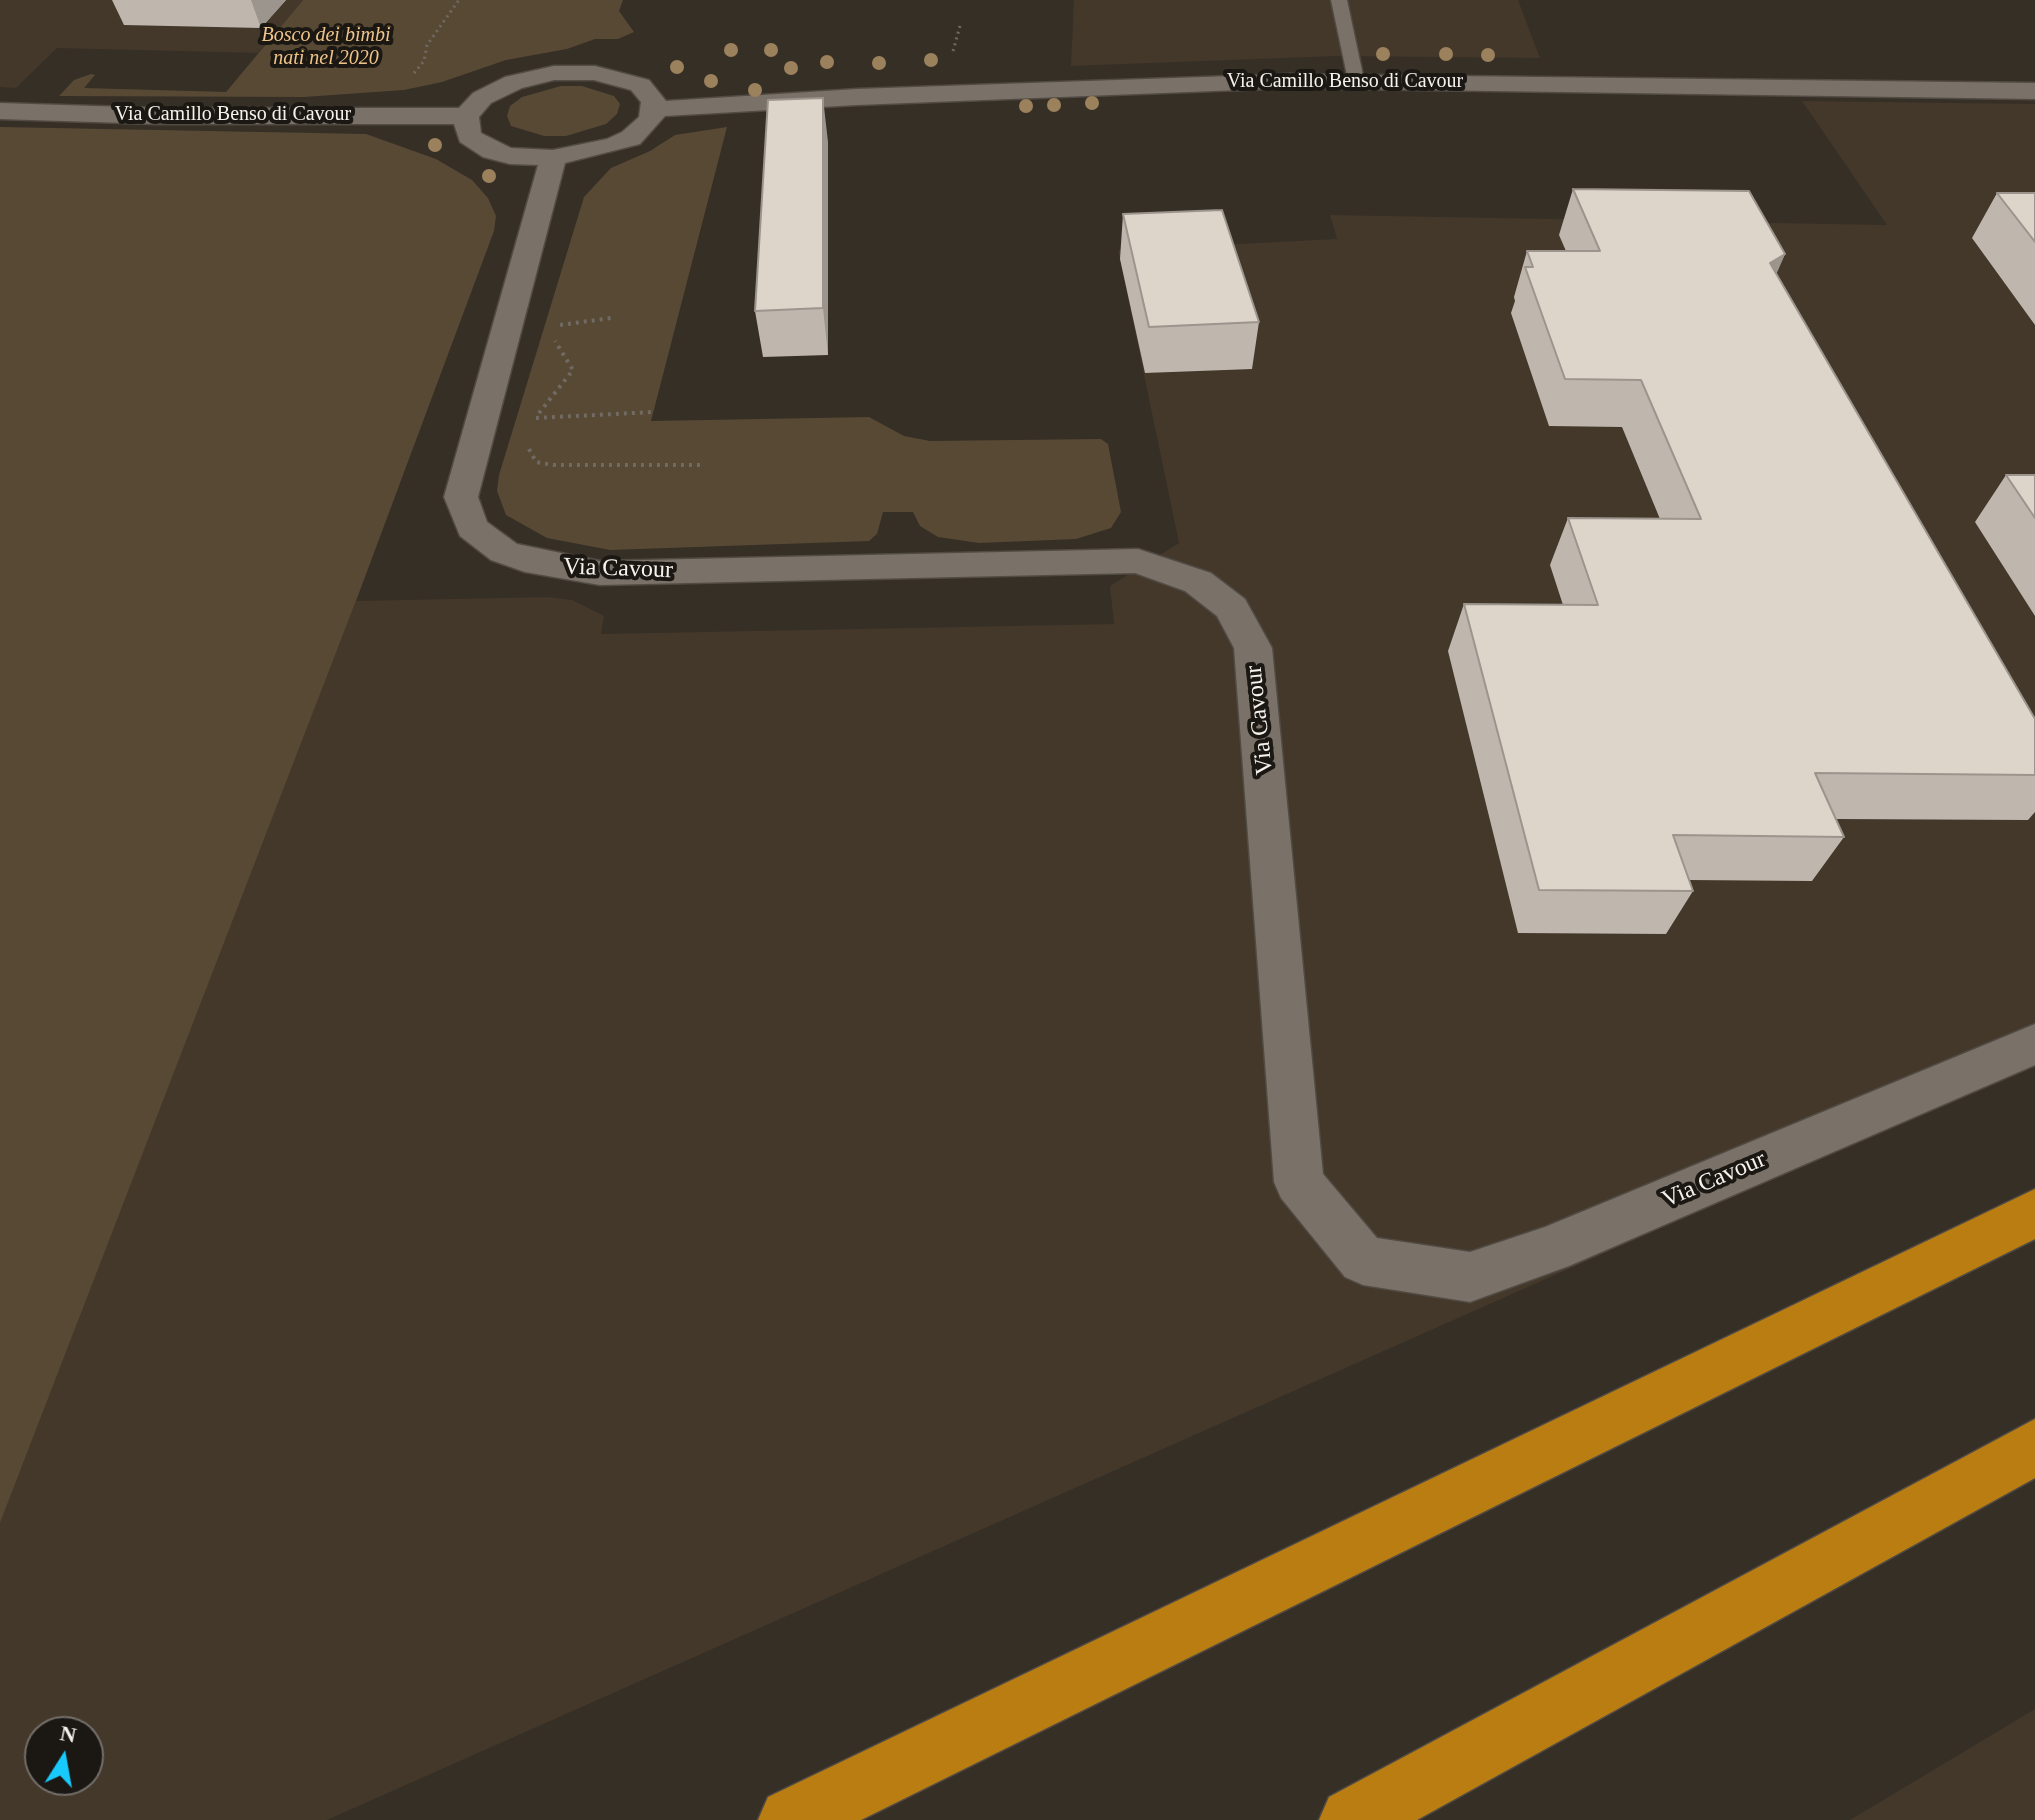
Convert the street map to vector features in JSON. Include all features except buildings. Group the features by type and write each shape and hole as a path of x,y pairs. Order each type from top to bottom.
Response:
{"highway":[{"path":"791,1820 2035,1213"},
{"path":"1352,1820 2035,1447"}],"street":[{"path":"575,72 613,76 640,85 654,101 655,109 652,119 631,138 596,152 553,158 492,151 469,136 466,116 472,107 496,89 533,77 575,72"},
{"name":"Via Camillo Benso di Cavour","path":"655,109 857,97 1356,80 2035,91"},
{"name":"Via Camillo Benso di Cavour","path":"0,111 218,117 466,116"},
{"name":"Via Cavour","path":"553,158 509,327 464,478 461,497 472,528 504,552 525,560 600,573 1138,561 1198,582 1232,608 1253,648 1299,1182 1363,1260 1470,1277 1551,1249 2035,1044"}],"lane":[{"path":"1339,0 1356,80"}],"path":[{"path":"411,79 424,61 427,45 459,0"},
{"path":"531,430 536,418 573,370 550,330 611,318"},
{"path":"536,418 653,412"},
{"path":"528,439 532,459 543,464 703,465"}],"shaded area":[{"path":"0,0 303,0 258,53 57,48 16,88 0,87"},
{"path":"1074,0 1518,0 1540,58 1337,56 1071,66"},
{"path":"1802,101 2035,104 2035,1062 327,1820 0,1820 0,1523 356,601 548,597 572,600 604,616 601,634 1114,624 1110,586 1179,543 1118,250 1337,239 1330,215 1887,225"},
{"path":"2035,1709 2035,1820 1850,1820"}],"green space":[{"name":"Bosco dei bimbi nati nel 2020","path":"303,0 623,0 619,11 634,32 618,39 595,39 567,49 506,60 442,82 404,90 304,97 59,96 74,80 91,74 95,75 84,88 226,92"},
{"path":"561,86 582,86 614,96 620,104 617,114 606,124 566,136 544,136 511,126 507,116 510,106 522,97"},
{"path":"0,127 366,134 436,159 472,180 488,198 496,216 494,231 356,601 0,1523"},
{"path":"727,127 651,421 869,417 904,436 930,441 1101,439 1108,444 1121,512 1111,528 1076,539 979,543 938,537 920,526 913,512 883,512 877,534 869,541 610,550 547,538 506,515 497,491 499,475 584,197 611,168 650,151 675,135"}]}
